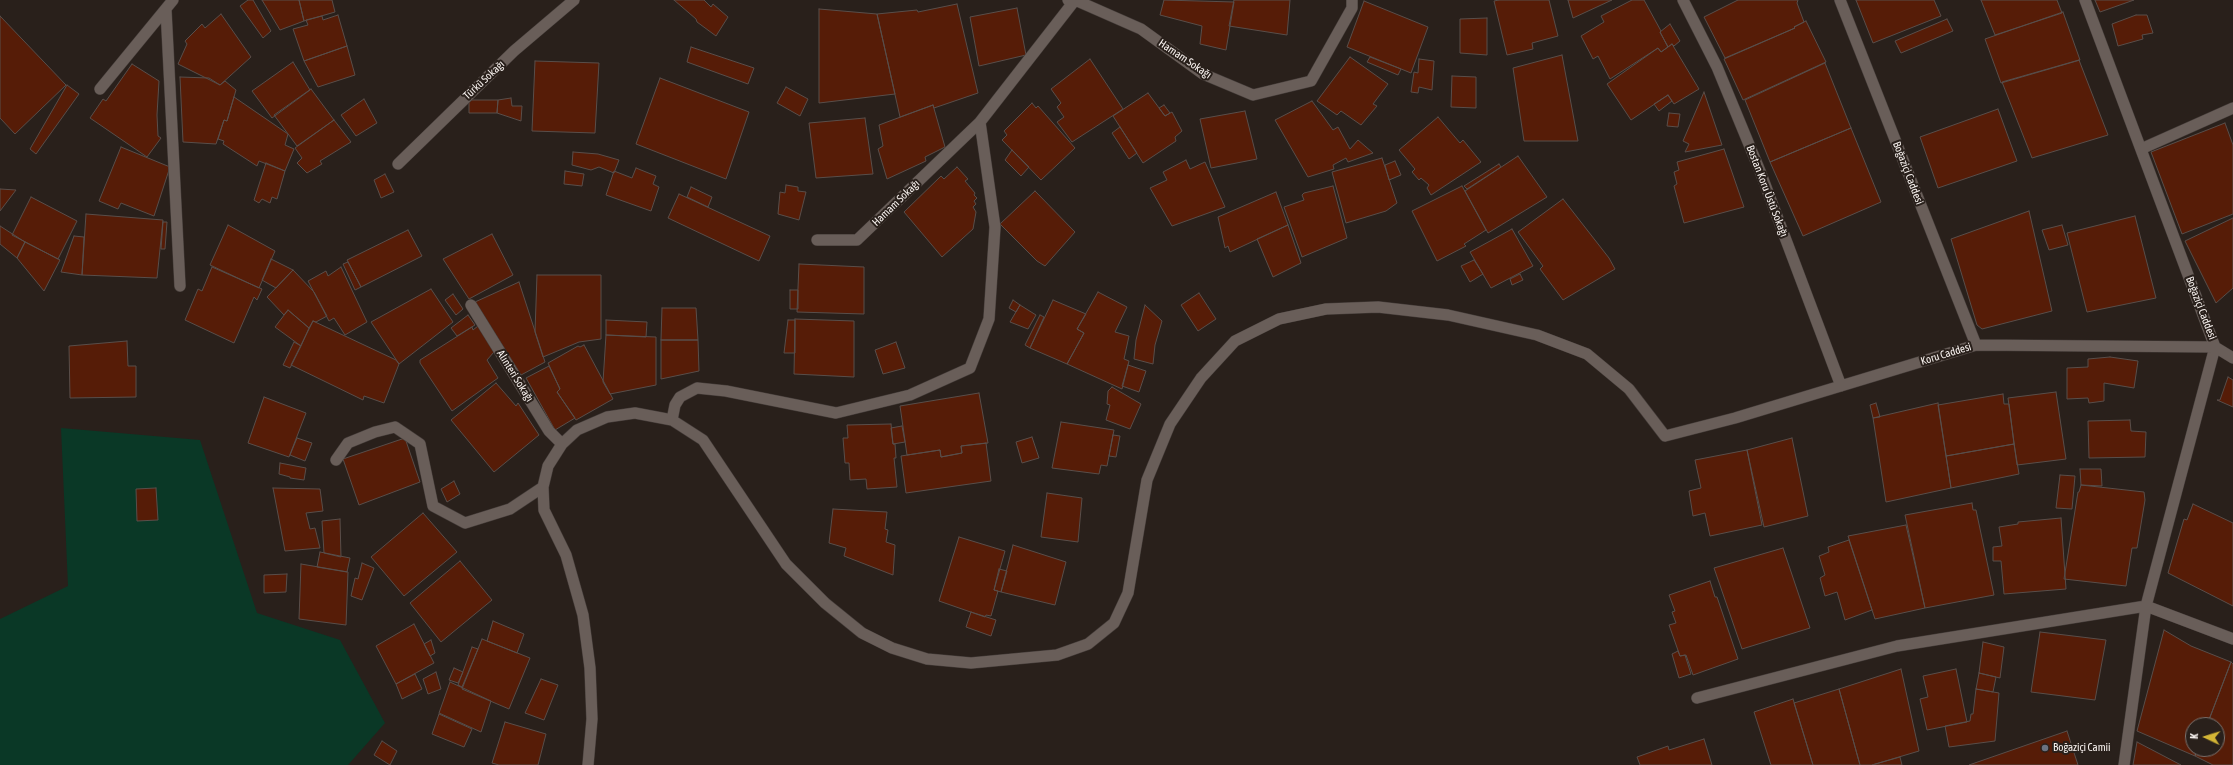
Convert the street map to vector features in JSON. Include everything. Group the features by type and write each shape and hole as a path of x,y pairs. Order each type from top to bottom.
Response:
{"street":[{"path":"100,89 173,0"},
{"name":"Türkü Sokağı","path":"398,164 514,51 574,0"},
{"name":"Hamam Sokağı","path":"1068,0 1075,0 1141,29 1203,74 1253,96 1311,82 1352,8 1352,0"},
{"name":"Hamam Sokağı","path":"817,240 857,240 980,122 1075,0"},
{"name":"Bostan Koru Üstü Sokağı","path":"1683,0 1717,67 1758,164 1841,386"},
{"name":"Boğaziçi Caddesi","path":"1840,0 1976,345"},
{"name":"Boğaziçi Caddesi","path":"2085,0 2215,347"},
{"path":"166,10 180,286"},
{"path":"2141,150 2233,108"},
{"path":"588,765 592,712 590,668 583,614 566,555 544,510 543,487 548,466 562,444 577,430 607,417 634,413 672,420 674,405 680,397 697,388 726,391 836,413 910,395 970,368 989,319 995,227 980,122"},
{"name":"Alınteri Sokağı","path":"471,305 549,431 562,444"},
{"name":"Koru Caddesi","path":"672,420 703,440 786,564 825,603 862,633 892,648 927,659 970,663 1056,655 1088,644 1114,623 1128,593 1147,480 1170,424 1201,378 1235,341 1279,319 1326,309 1378,307 1448,315 1537,335 1587,354 1629,389 1665,436 1735,418 1976,345 2215,347"},
{"path":"2124,765 2146,606 2215,347 2233,358"},
{"path":"336,460 348,443 375,432 395,427 420,444 433,506 465,523 510,509 543,487"},
{"path":"1697,698 1897,646 2146,606 2233,639"}],"green space":[{"path":"61,428 200,440 257,613 340,640 385,723 348,765 0,765 0,619 68,586"}],"building":[{"path":"248,0 253,0 271,31 263,38 240,6"},
{"path":"262,0 299,0 304,21 280,30"},
{"path":"299,0 332,0 335,12 304,21"},
{"path":"674,0 704,0 711,7 713,4 728,17 716,36 697,22 696,19"},
{"path":"1164,0 1234,2 1226,50 1200,44 1202,26 1160,15"},
{"path":"1234,0 1290,0 1287,35 1229,26"},
{"path":"1549,0 1558,36 1532,43 1533,49 1507,55 1494,1"},
{"path":"1568,0 1612,0 1573,18"},
{"path":"1632,0 1644,0 1668,47 1661,52 1658,48 1610,79 1598,56 1593,59 1581,36 1604,22 1601,16"},
{"path":"1738,0 1798,0 1797,3 1804,22 1794,27 1795,28 1725,58 1704,17"},
{"path":"1856,0 1934,0 1941,16 1873,43"},
{"path":"1981,0 2057,0 2062,13 1995,35"},
{"path":"2095,0 2134,0 2100,12"},
{"path":"1364,1 1428,27 1411,73 1347,47"},
{"path":"957,4 978,93 934,108 933,105 900,117 877,14 917,10 918,12"},
{"path":"1017,8 1026,55 979,66 970,17"},
{"path":"819,9 877,14 895,94 819,103"},
{"path":"2063,12 2080,60 2001,83 1985,39"},
{"path":"221,14 251,57 220,85 178,64 187,44 185,41 202,24 205,28"},
{"path":"338,15 347,46 304,61 293,29 308,25 306,20 322,16 323,20"},
{"path":"2136,15 2147,15 2153,33 2142,35 2143,39 2118,46 2112,24"},
{"path":"0,16 66,85 15,134 0,118"},
{"path":"1487,18 1487,55 1460,53 1460,19"},
{"path":"1947,19 1953,31 1901,53 1895,41"},
{"path":"1806,21 1826,62 1743,100 1724,59 1795,28 1794,27"},
{"path":"1670,24 1680,41 1674,46 1672,44 1668,47 1660,32"},
{"path":"1672,44 1699,89 1674,104 1668,95 1631,120 1607,84 1658,48 1661,52"},
{"path":"347,46 355,75 318,87 304,61"},
{"path":"691,47 754,68 748,84 687,62"},
{"path":"1562,55 1578,141 1524,141 1513,68"},
{"path":"1350,57 1388,84 1373,104 1377,106 1361,125 1341,111 1337,115 1317,101"},
{"path":"1370,57 1401,69 1398,75 1367,62"},
{"path":"1090,59 1123,109 1072,142 1057,122 1064,117 1057,107 1061,103 1051,89"},
{"path":"1419,59 1434,61 1432,90 1419,87 1418,93 1411,92 1414,72 1418,73"},
{"path":"2079,60 2108,135 2032,158 2002,82"},
{"path":"535,61 599,63 595,133 532,131"},
{"path":"293,62 310,90 272,118 252,91"},
{"path":"1825,63 1851,128 1770,162 1745,100"},
{"path":"132,64 159,81 157,115 158,136 161,138 147,157 90,118 103,99 106,101"},
{"path":"1452,76 1476,77 1476,108 1451,107"},
{"path":"180,77 209,78 220,85 225,81 236,90 227,121 224,120 216,144 183,142"},
{"path":"660,78 749,112 726,179 636,144"},
{"path":"67,85 79,94 36,154 30,149"},
{"path":"786,87 808,99 800,116 777,103"},
{"path":"311,89 334,120 297,146 274,115"},
{"path":"1704,92 1722,145 1685,152 1689,144 1683,141"},
{"path":"1148,93 1165,116 1172,112 1182,131 1175,137 1176,141 1143,163 1113,116"},
{"path":"1668,95 1672,101 1659,111 1654,104"},
{"path":"234,97 288,134 285,145 294,149 285,171 259,161 257,166 223,144 224,141 218,139 224,120 227,121"},
{"path":"511,98 512,106 522,106 521,121 497,113 498,100"},
{"path":"364,99 377,123 356,136 341,115"},
{"path":"469,100 498,100 497,113 469,113"},
{"path":"1312,101 1333,130 1338,127 1350,149 1358,140 1373,153 1348,162 1346,158 1333,165 1334,169 1308,177 1275,120"},
{"path":"1032,103 1036,108 1038,106 1075,148 1041,180 1002,140 1007,135 1004,131"},
{"path":"933,105 945,147 925,157 926,161 887,179 878,149 883,146 879,125"},
{"path":"1164,105 1170,113 1165,116 1159,108"},
{"path":"1998,109 2017,161 1938,188 1920,137"},
{"path":"1245,111 1257,159 1211,168 1200,119"},
{"path":"1669,113 1680,114 1678,127 1667,126"},
{"path":"1438,117 1460,143 1463,140 1481,162 1431,195 1427,188 1429,185 1421,178 1419,180 1412,172 1415,169 1399,150"},
{"path":"865,118 873,174 816,178 809,123"},
{"path":"334,120 351,142 320,161 322,164 307,173 297,163 302,158 295,148"},
{"path":"2225,123 2233,145 2233,214 2182,234 2151,152"},
{"path":"1120,127 1137,153 1129,159 1112,133"},
{"path":"1851,128 1881,202 1803,236 1770,162"},
{"path":"121,147 170,167 154,216 121,203 118,209 99,201"},
{"path":"1724,149 1744,207 1684,223 1674,186 1677,184 1674,172 1679,170 1677,162"},
{"path":"1012,150 1029,167 1021,176 1005,160"},
{"path":"573,152 598,154 619,160 614,173 599,167 591,170 572,165"},
{"path":"1518,156 1547,197 1488,233 1465,191"},
{"path":"1382,158 1397,203 1386,211 1346,223 1332,172"},
{"path":"1186,160 1190,169 1205,162 1225,207 1172,226 1150,188 1167,180 1163,172"},
{"path":"1395,161 1401,175 1389,180 1385,165"},
{"path":"266,163 285,171 277,199 272,197 270,203 262,199 259,203 254,200"},
{"path":"1499,164 1501,167 1467,189 1464,186"},
{"path":"957,167 968,179 965,181 975,193 974,195 977,198 974,201 976,204 973,207 976,212 973,229 942,257 904,212 941,176 944,179"},
{"path":"636,168 656,176 653,184 659,187 651,211 606,195 614,171 632,178"},
{"path":"565,171 584,174 582,186 564,184"},
{"path":"385,174 394,192 381,198 374,180"},
{"path":"786,185 798,187 798,191 806,192 799,220 778,214 780,192 785,193"},
{"path":"1333,186 1347,238 1302,257 1284,207 1304,200 1302,195 1304,193"},
{"path":"1462,186 1486,230 1464,244 1466,246 1437,261 1412,211"},
{"path":"691,187 712,197 708,207 687,197"},
{"path":"0,189 16,190 0,211"},
{"path":"1035,191 1075,232 1045,266 1037,261 1000,224"},
{"path":"1276,192 1288,225 1230,252 1228,246 1225,248 1218,217"},
{"path":"679,194 770,236 759,261 668,218"},
{"path":"31,197 77,221 58,259 12,235"},
{"path":"1563,199 1609,258 1615,269 1563,300 1540,269 1543,266 1518,232"},
{"path":"2029,211 2052,311 1982,329 1977,325 1951,239"},
{"path":"86,214 163,220 157,278 82,275"},
{"path":"2135,216 2156,298 2087,312 2067,233"},
{"path":"2233,218 2233,288 2216,303 2185,241"},
{"path":"163,222 167,222 165,249 161,249"},
{"path":"228,225 275,251 259,288 210,265"},
{"path":"1288,225 1301,263 1273,277 1257,239"},
{"path":"2062,225 2068,245 2049,250 2042,230"},
{"path":"0,226 25,242 17,258 0,244"},
{"path":"1512,229 1533,266 1491,288 1470,252"},
{"path":"408,230 422,256 361,287 347,260"},
{"path":"492,234 513,275 469,299 443,259"},
{"path":"74,236 84,237 82,275 61,272"},
{"path":"25,242 60,260 44,291 17,258"},
{"path":"271,259 293,270 276,288 262,280"},
{"path":"1474,260 1483,274 1470,282 1461,266"},
{"path":"348,262 361,287 355,290 343,264"},
{"path":"799,264 864,267 864,314 797,312"},
{"path":"212,267 262,289 257,300 254,297 234,343 185,320 198,289 202,291"},
{"path":"341,267 367,322 345,335 334,318 329,321 308,281 326,271 328,276"},
{"path":"293,270 314,292 327,316 316,322 313,321 309,328 288,310 284,315 267,297"},
{"path":"1520,274 1523,280 1512,285 1510,279"},
{"path":"537,275 601,275 601,339 579,342 543,357 535,332"},
{"path":"519,282 545,362 521,375 475,302"},
{"path":"431,289 453,322 399,364 371,322"},
{"path":"790,290 798,290 798,309 790,309"},
{"path":"1098,292 1127,307 1115,332 1129,336 1124,359 1129,361 1122,389 1067,364 1084,333 1077,329"},
{"path":"1199,293 1216,319 1198,331 1181,305"},
{"path":"453,294 463,309 456,315 445,300"},
{"path":"1013,300 1020,305 1016,312 1009,308"},
{"path":"1053,300 1086,314 1077,329 1084,333 1067,364 1030,348"},
{"path":"1020,305 1036,315 1028,329 1010,322"},
{"path":"1145,305 1162,321 1155,345 1153,364 1134,359 1136,340"},
{"path":"662,308 696,308 698,340 661,340"},
{"path":"288,310 309,328 301,346 275,327"},
{"path":"468,315 475,325 457,336 451,328"},
{"path":"1040,315 1044,317 1030,348 1025,345"},
{"path":"795,319 854,321 854,377 794,374"},
{"path":"606,320 647,322 646,337 606,335"},
{"path":"788,320 795,320 795,353 784,353"},
{"path":"313,321 396,360 399,364 384,403 364,396 363,400 291,365"},
{"path":"478,326 494,352 487,360 498,378 452,411 420,363 420,360 472,327 473,330"},
{"path":"606,335 656,337 656,385 610,394 603,382"},
{"path":"661,340 698,340 699,371 661,379"},
{"path":"127,341 128,366 136,366 136,397 70,398 69,346"},
{"path":"294,342 301,346 290,368 283,365"},
{"path":"896,342 905,368 883,374 875,350"},
{"path":"584,345 613,399 576,420 557,392 560,389 548,363 578,346 580,347"},
{"path":"2110,357 2138,361 2134,388 2104,383 2104,401 2089,403 2088,398 2067,399 2067,368 2088,367 2088,359"},
{"path":"1128,365 1146,371 1139,392 1122,386"},
{"path":"549,366 560,389 557,392 575,418 555,430 526,378"},
{"path":"2228,377 2233,380 2233,407 2217,400 2220,400"},
{"path":"496,383 516,406 518,403 539,435 494,472 451,420"},
{"path":"1112,387 1141,404 1130,429 1106,420 1110,405 1107,404 1108,391"},
{"path":"2056,392 2066,459 2017,465 2008,398"},
{"path":"979,393 988,443 961,446 962,453 941,457 940,450 907,455 900,406"},
{"path":"2003,394 2004,404 2009,404 2014,444 1946,456 1938,405"},
{"path":"264,397 306,413 289,457 248,443"},
{"path":"1876,403 1880,417 1873,418 1870,405"},
{"path":"1938,403 1951,488 1886,502 1873,418"},
{"path":"2130,420 2131,431 2146,432 2145,457 2089,458 2088,421"},
{"path":"1061,422 1114,430 1107,466 1101,465 1099,474 1052,468"},
{"path":"891,424 893,444 895,444 896,458 894,458 897,487 867,489 866,479 850,480 849,463 845,463 843,438 848,438 847,425"},
{"path":"902,426 905,442 893,444 891,428"},
{"path":"1113,435 1120,436 1116,457 1109,456"},
{"path":"1032,437 1039,458 1022,463 1016,442"},
{"path":"297,438 312,443 305,461 290,455"},
{"path":"405,438 420,482 359,505 343,459"},
{"path":"1792,438 1808,516 1764,527 1747,450"},
{"path":"986,443 991,481 906,493 901,456 940,450 941,457 962,453 961,446"},
{"path":"2014,444 2019,474 1951,488 1946,456"},
{"path":"1747,450 1762,525 1710,536 1705,513 1693,516 1689,491 1701,488 1695,460"},
{"path":"280,463 306,468 304,480 290,478 279,474"},
{"path":"2080,469 2101,469 2102,486 2081,485"},
{"path":"2060,475 2075,476 2072,509 2056,508"},
{"path":"454,481 460,494 447,502 441,489"},
{"path":"2081,485 2144,492 2145,500 2137,548 2132,548 2126,586 2064,579 2078,492"},
{"path":"156,488 158,520 137,521 136,489"},
{"path":"273,488 320,489 323,511 306,513 310,529 315,528 320,548 285,551"},
{"path":"1047,493 1082,498 1078,542 1041,537"},
{"path":"1972,503 1973,510 1976,510 1994,595 1925,608 1905,515"},
{"path":"2193,504 2233,523 2233,606 2168,573 2184,519 2187,520"},
{"path":"833,509 887,512 885,529 888,530 886,542 895,545 893,575 844,556 846,548 829,543"},
{"path":"423,513 457,552 404,596 371,557"},
{"path":"2061,518 2066,589 2004,594 2001,561 1993,561 1993,547 2002,546 1999,527 2018,524 2018,522"},
{"path":"340,519 341,557 324,553 322,521"},
{"path":"1906,525 1925,608 1875,619 1848,536"},
{"path":"959,537 1005,551 994,590 998,591 991,616 986,615 985,617 939,601"},
{"path":"1849,540 1872,610 1845,620 1837,592 1825,596 1820,578 1825,575 1819,556 1829,552 1828,547"},
{"path":"1013,545 1066,562 1055,605 1001,592"},
{"path":"1783,548 1810,628 1742,649 1714,568"},
{"path":"320,552 350,558 347,572 317,567"},
{"path":"460,561 492,600 441,642 410,603"},
{"path":"362,563 374,568 362,600 351,596 355,578 358,579"},
{"path":"301,564 348,572 346,625 299,619"},
{"path":"999,569 1007,571 1001,592 994,590"},
{"path":"287,574 286,592 264,593 264,575"},
{"path":"1710,581 1738,659 1693,675 1686,655 1680,656 1669,625 1676,623 1672,612 1675,611 1669,595"},
{"path":"971,612 996,620 991,636 966,627"},
{"path":"493,621 524,634 517,653 487,641"},
{"path":"414,624 434,663 396,684 376,646"},
{"path":"2164,630 2191,646 2231,662 2210,717 2185,717 2185,752 2137,731"},
{"path":"2040,632 2106,640 2095,700 2031,692"},
{"path":"482,639 530,658 509,709 462,689"},
{"path":"431,640 435,653 430,656 424,644"},
{"path":"1983,642 2004,647 2000,678 1979,673"},
{"path":"472,647 478,649 462,687 458,685"},
{"path":"1678,651 1680,656 1685,655 1691,674 1679,678 1672,654"},
{"path":"2231,662 2233,664 2233,765 2213,765 2197,757 2225,757 2225,717 2210,717"},
{"path":"454,668 463,672 458,683 449,680"},
{"path":"1901,669 1919,751 1872,765 1860,765 1839,689"},
{"path":"1956,669 1967,722 1927,730 1920,699 1928,697 1923,676"},
{"path":"436,672 441,689 428,694 423,679"},
{"path":"1979,673 1996,677 1993,692 1976,689"},
{"path":"415,674 422,689 402,699 396,684"},
{"path":"541,679 558,685 544,720 525,713"},
{"path":"450,682 491,701 481,732 439,713"},
{"path":"1839,689 1860,765 1813,765 1794,703"},
{"path":"1976,689 1999,693 1995,741 1949,747 1945,726 1970,721 1971,714 1973,714"},
{"path":"1793,699 1813,765 1771,765 1754,712"},
{"path":"439,714 472,729 464,747 432,734"},
{"path":"505,722 546,734 538,765 499,765 492,763"},
{"name":"Boğaziçi Camii","path":"2067,731 2078,765 1969,765"},
{"path":"1704,739 1712,765 1640,765 1637,757 1668,746 1669,750"},
{"path":"382,741 397,751 390,765 374,755"},
{"path":"2137,742 2181,765 2133,765"},
{"path":"1900,757 1902,765 1872,765"}],"place":[{"name":"Boğaziçi Camii","path":"2045,748"}]}
